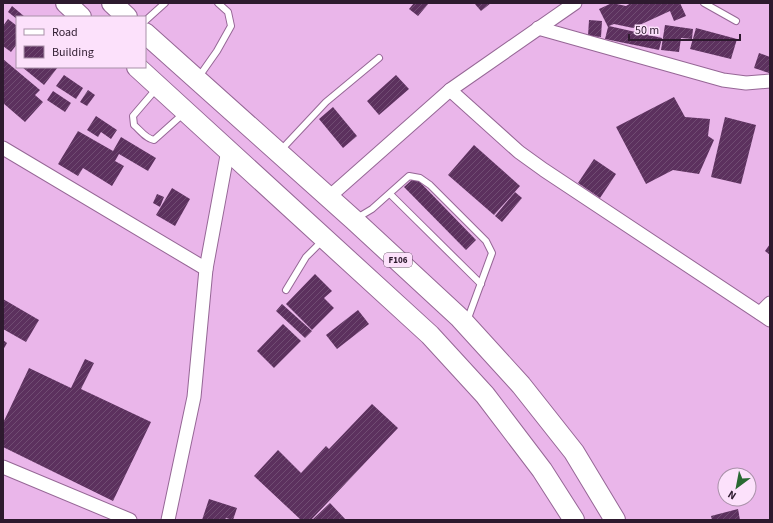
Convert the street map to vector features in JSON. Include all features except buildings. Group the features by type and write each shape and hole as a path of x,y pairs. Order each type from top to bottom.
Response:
{"main road":[{"path":"66,3 80,16"},
{"path":"112,3 126,16"},
{"name":"F106","path":"146,34 354,220 466,324 521,385 574,452 615,520"},
{"path":"137,68 430,335 485,396 542,470 574,520"}],"street":[{"path":"329,198 450,90 575,3"},
{"path":"538,28 723,80 746,83 770,81"},
{"path":"450,90 519,152 765,317 770,302"},
{"path":"3,148 206,269"},
{"path":"168,520 194,397 206,269 228,150"},
{"path":"3,468 130,520"}],"lane":[{"path":"146,20 165,3"},
{"path":"197,79 217,51 231,26 228,12 218,3"},
{"path":"704,3 736,21"},
{"path":"278,152 326,102 380,58"},
{"path":"158,86 133,116 134,125 149,139 154,140 186,111"},
{"path":"354,220 372,209 409,176 420,178 430,185 486,241 492,253 466,324"},
{"path":"390,194 481,284"},
{"path":"286,290 306,257 325,238"}]}
